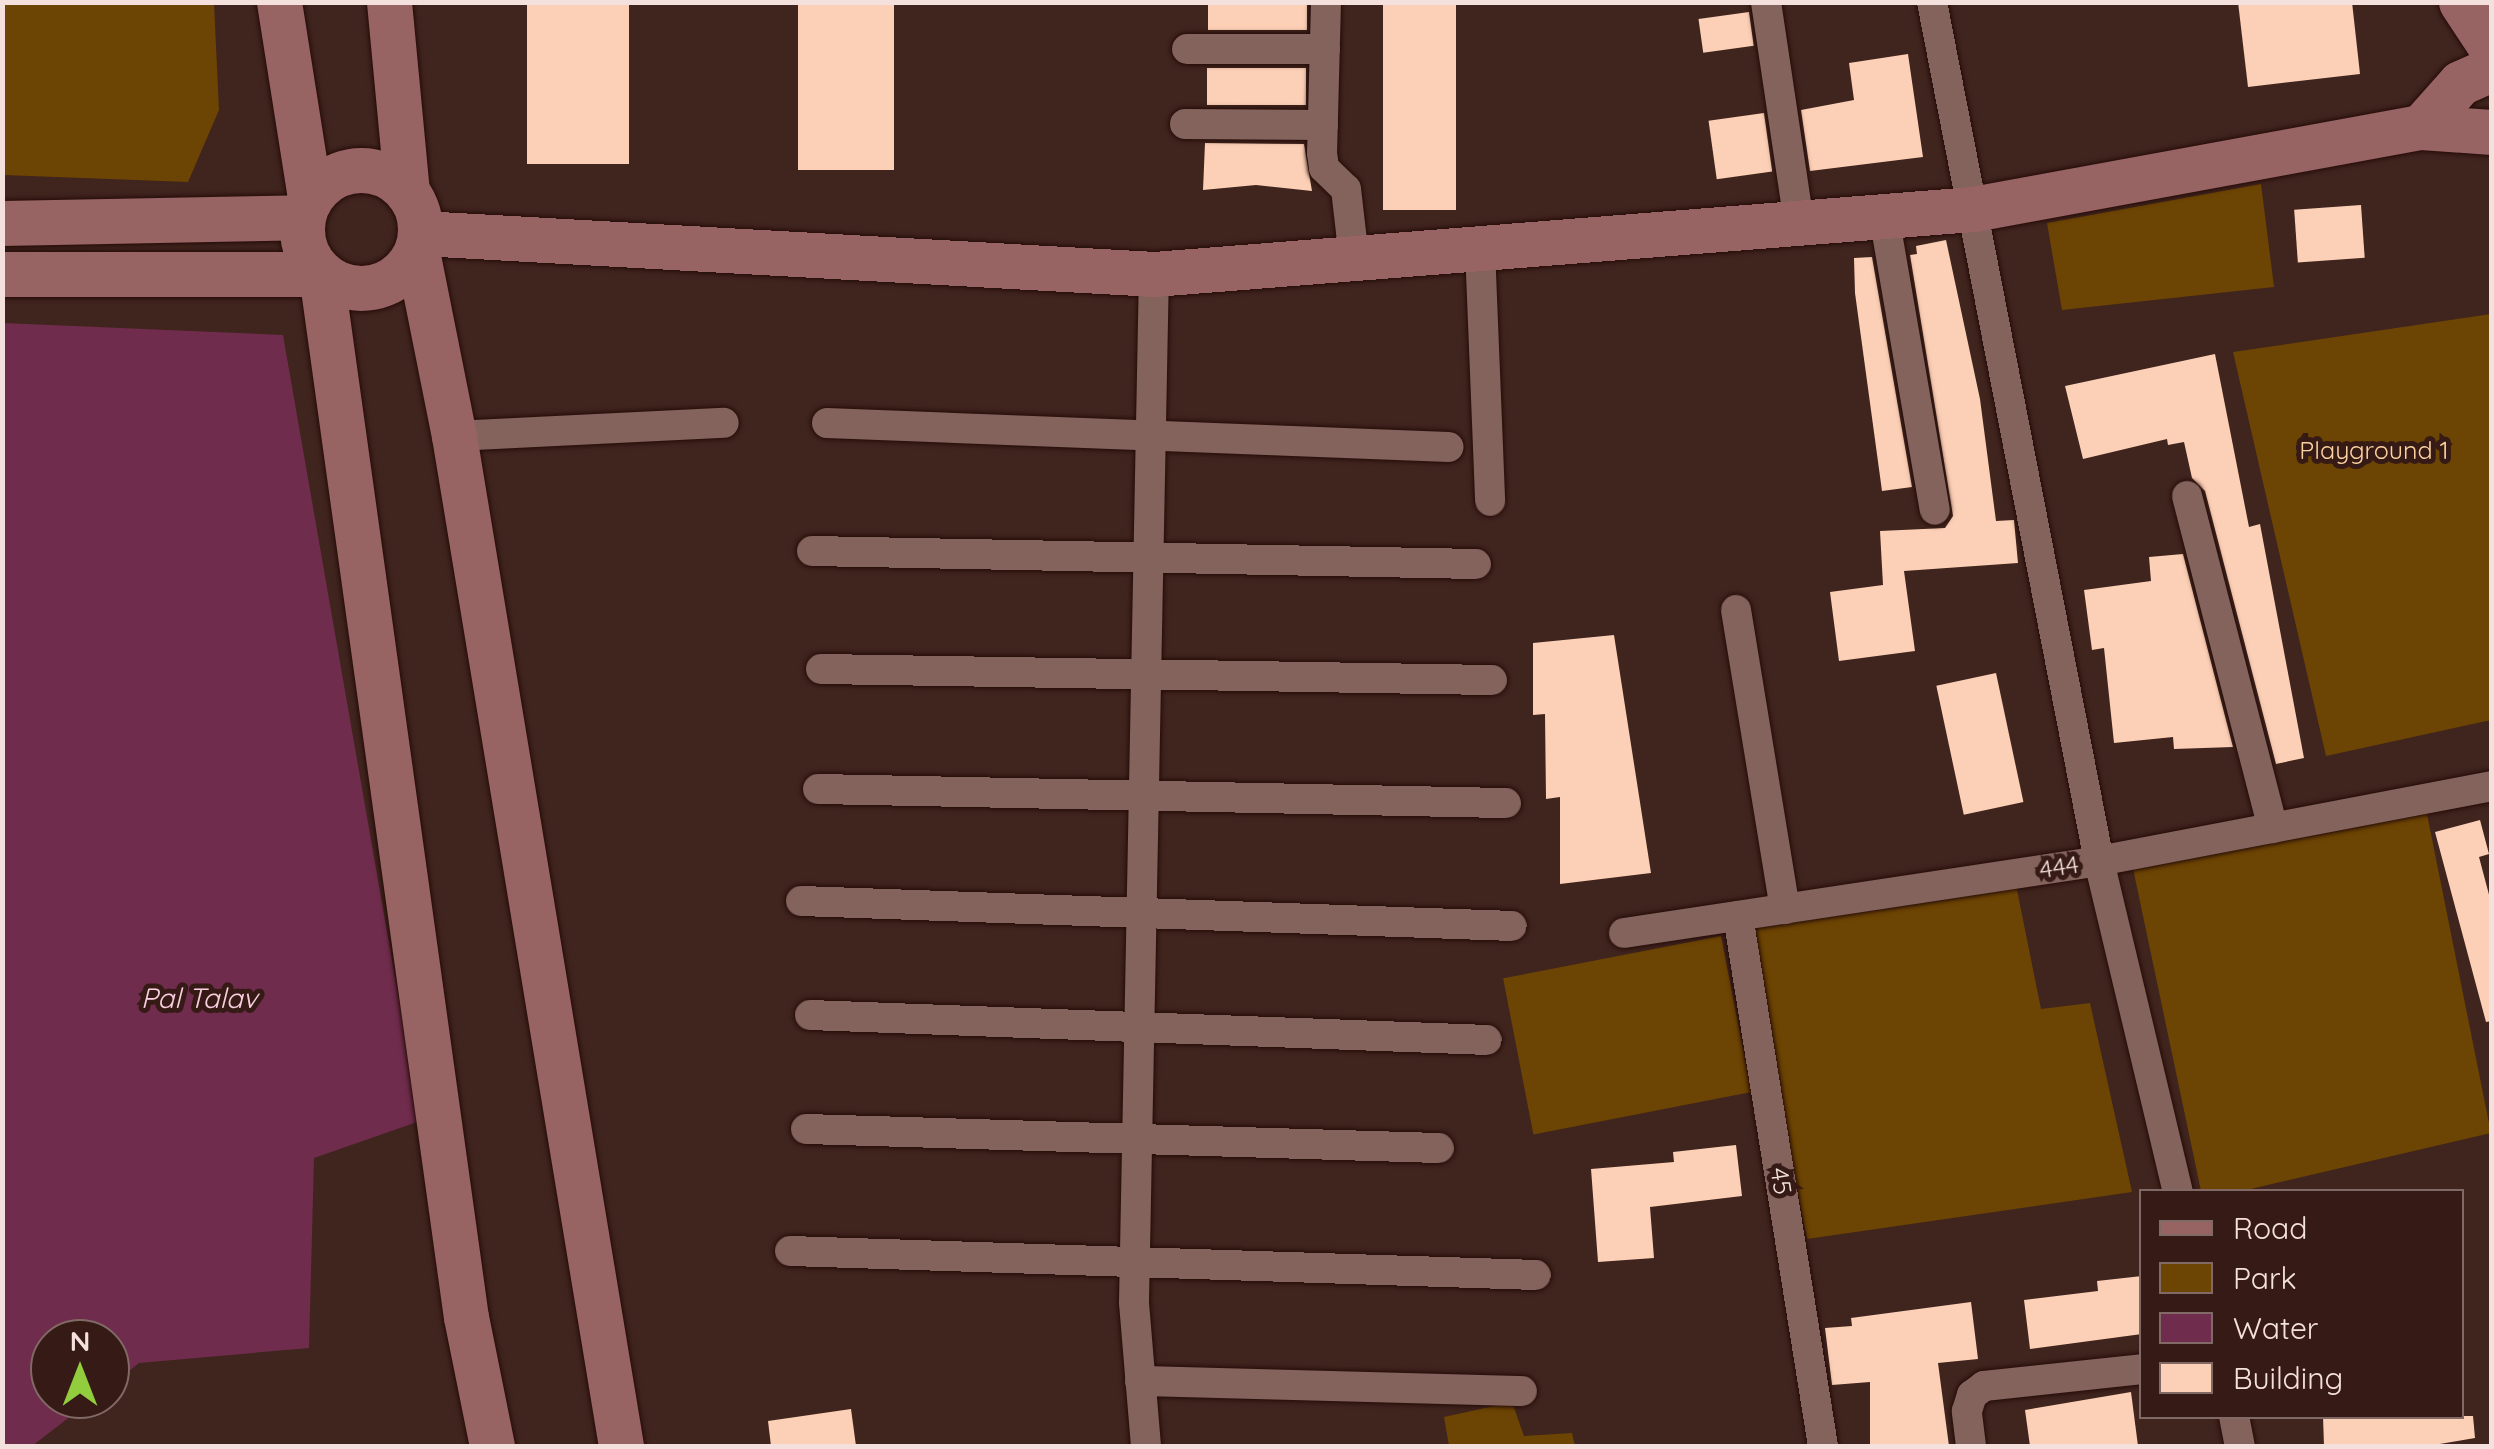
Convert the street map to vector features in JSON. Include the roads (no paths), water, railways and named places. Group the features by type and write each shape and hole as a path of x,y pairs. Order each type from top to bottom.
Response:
{"street":[{"path":"279,2 306,208 301,238 320,274 466,1317 492,1446"},
{"path":"388,2 415,225 454,436 621,1446"},
{"path":"396,54 413,2"},
{"path":"1326,2 1324,168 1346,189 1354,258"},
{"path":"1766,2 1799,222"},
{"path":"1932,2 2099,861 2177,1189"},
{"path":"2460,2 2492,50"},
{"path":"1187,49 1325,49"},
{"path":"2420,127 2460,83 2492,69"},
{"path":"1186,124 1323,125"},
{"path":"415,225 1154,274 1973,208 2420,127 2492,132"},
{"path":"2,223 306,208 342,173 362,170 382,173 415,225"},
{"path":"1884,216 1935,510"},
{"path":"2,274 320,274 338,285 376,288 393,280 415,225"},
{"path":"1480,248 1490,501"},
{"path":"1146,1446 1135,1263 1154,274"},
{"path":"827,422 1149,440 1449,447"},
{"path":"454,436 724,424"},
{"path":"2187,496 2273,828"},
{"path":"812,551 1476,564"},
{"path":"1736,610 1785,908"},
{"path":"821,670 1145,670 1492,680"},
{"path":"818,788 1506,804"},
{"name":"444","path":"1624,933 2099,861 2273,828 2490,794"},
{"path":"801,901 1512,926"},
{"name":"45","path":"1738,916 1823,1446"},
{"path":"810,1014 1487,1040"},
{"path":"806,1130 1138,1136 1439,1148"},
{"path":"790,1251 1536,1275"},
{"path":"1971,1446 1967,1411 1972,1394 1984,1386 2139,1369"},
{"path":"1140,1380 1522,1391"},
{"path":"2235,1419 2240,1446"}],"water":[{"name":"Pal Talav","path":"3,323 283,335 420,1121 314,1158 309,1348 139,1363 130,1370 130,1319 30,1319 30,1419 67,1419 32,1446 3,1446"}],"park label":[{"name":"Playground 1","path":"2374,450"}]}
